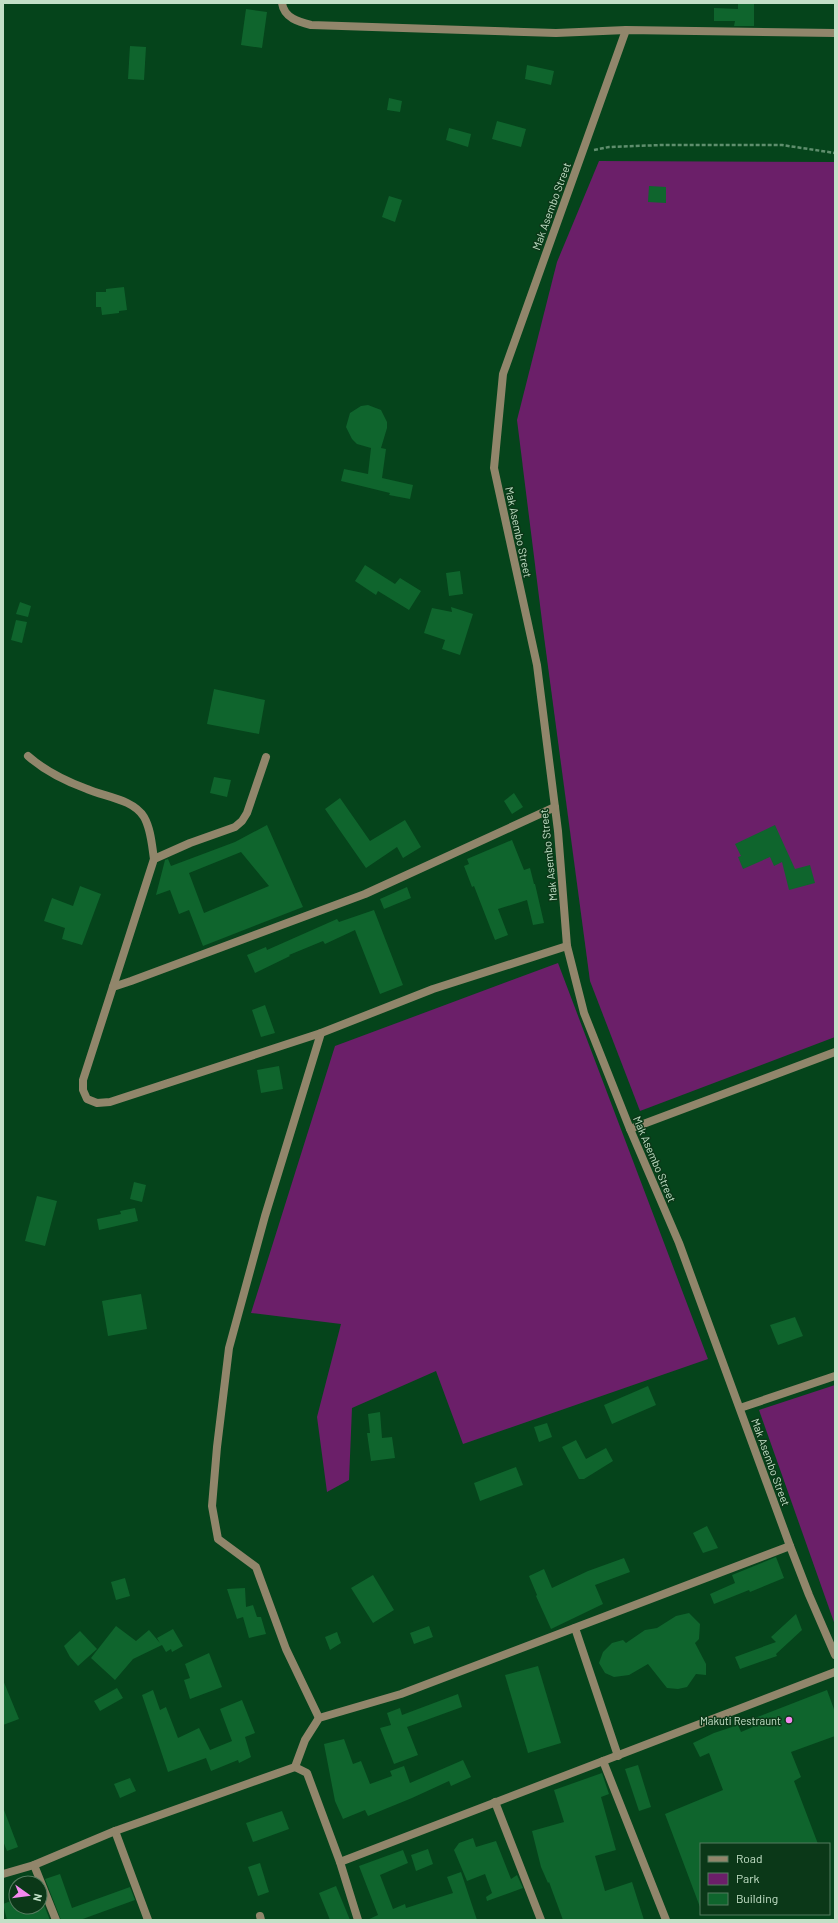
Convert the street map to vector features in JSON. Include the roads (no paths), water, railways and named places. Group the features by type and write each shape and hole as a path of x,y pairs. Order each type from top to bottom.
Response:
{"street":[{"path":"282,3 283,8 292,20 312,26 556,33 626,30 835,33"},
{"name":"Mak Asembo Street","path":"626,30 503,374 494,468 537,665 554,807 566,946 584,1013 630,1129 679,1243 808,1595 835,1655"},
{"path":"28,756 51,774 86,790 130,804 144,817 150,835 154,859 83,1080 83,1090 87,1099 97,1103 110,1102 322,1033 433,989 566,946"},
{"path":"154,859 235,827 242,821 247,813 266,757"},
{"path":"113,986 365,894 554,807"},
{"path":"319,1718 286,1649 256,1567 218,1539 212,1506 217,1446 229,1348 265,1216 322,1033"},
{"path":"630,1129 835,1052"},
{"path":"740,1408 835,1376"},
{"path":"295,1767 305,1740 319,1718 402,1694 790,1546"},
{"path":"575,1628 618,1756"},
{"path":"340,1862 835,1672"},
{"path":"603,1761 666,1920"},
{"path":"3,1874 34,1865 115,1830 295,1767 307,1773 340,1862 358,1920"},
{"path":"495,1802 541,1920"},
{"path":"115,1830 148,1920"},
{"path":"34,1865 56,1920"}],"place":[{"name":"Makuti Restraunt","path":"789,1720"}]}
